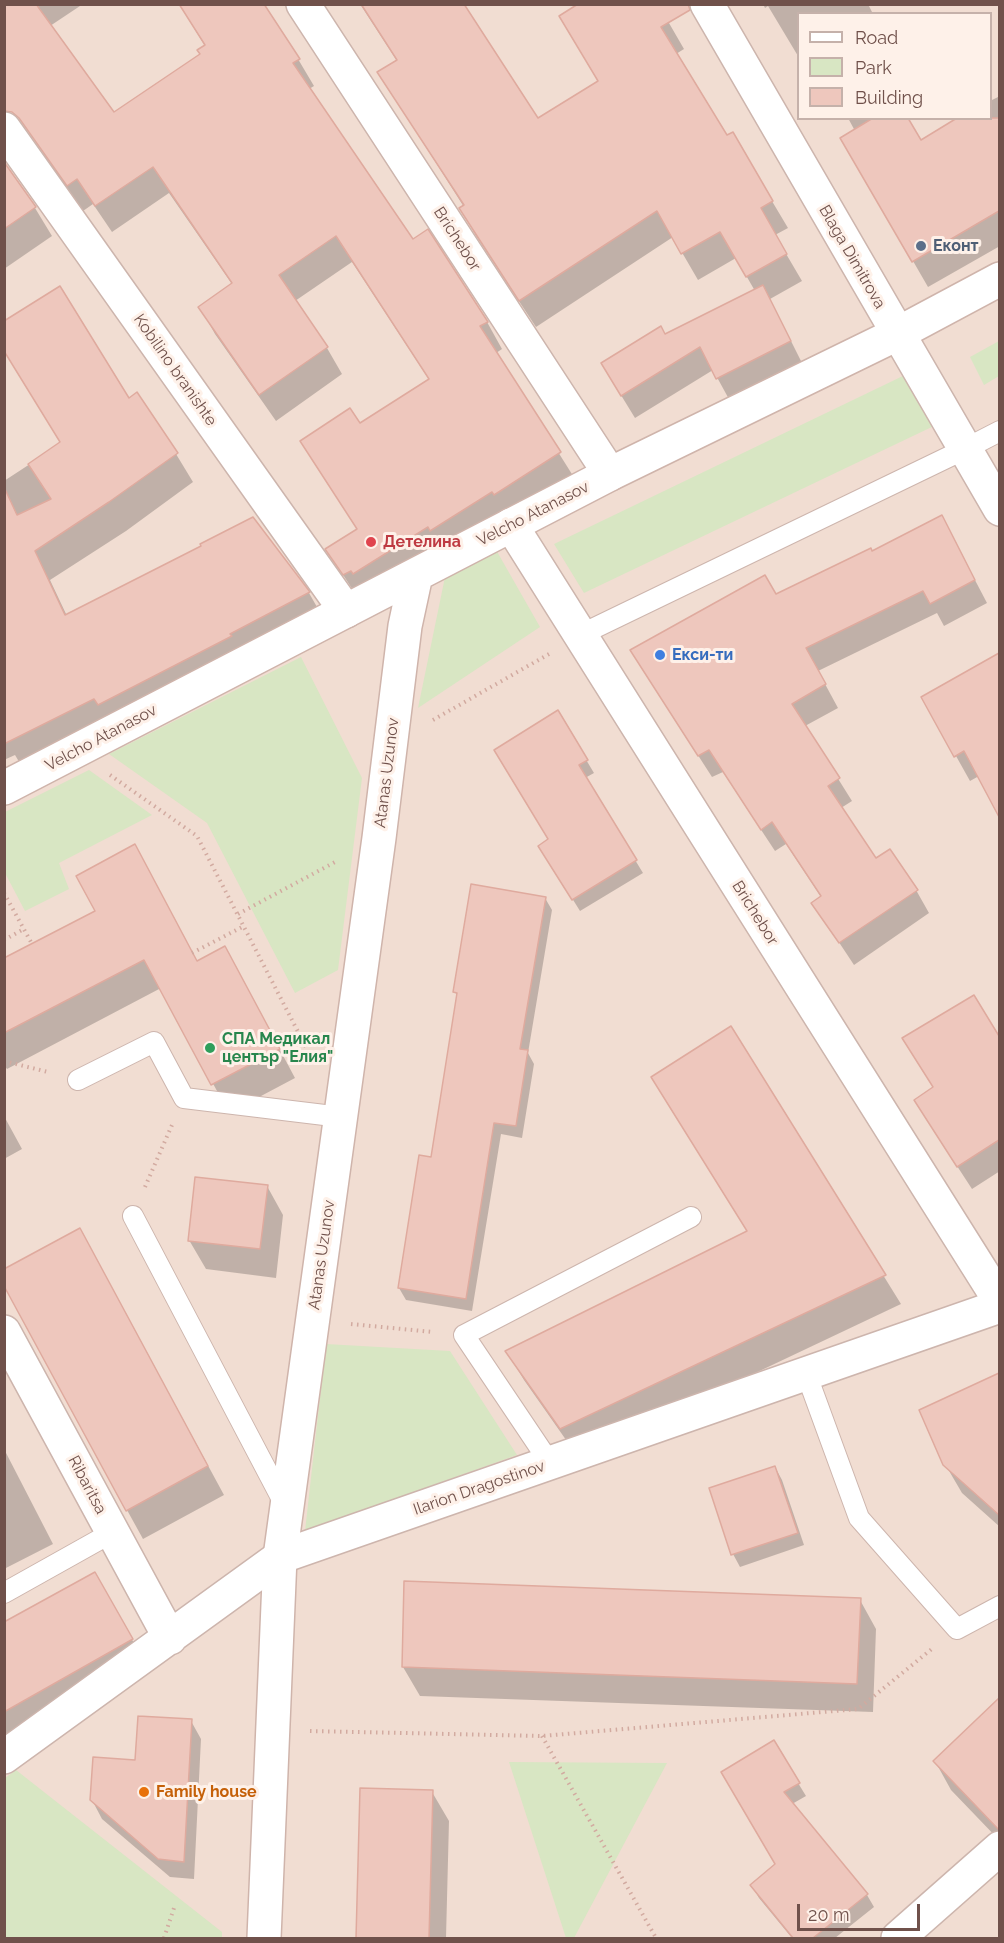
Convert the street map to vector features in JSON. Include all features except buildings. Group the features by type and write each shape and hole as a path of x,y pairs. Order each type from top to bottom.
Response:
{"street":[{"name":"Brichebor","path":"303,4 610,474"},
{"name":"Blaga Dimitrova","path":"707,4 999,509"},
{"name":"Kobilino branishte","path":"4,129 346,611"},
{"name":"Velcho Atanasov","path":"6,784 75,751 610,474 897,334 999,279"},
{"name":"Brichebor","path":"511,525 999,1301"},
{"name":"Atanas Uzunov","path":"264,1938 280,1557 380,838 405,626 416,575"},
{"name":"Ilarion Dragostinov","path":"4,1757 280,1557 999,1306"},
{"name":"Ribaritsa","path":"4,1332 170,1638"},
{"path":"898,1938 999,1848"}],"lane":[{"path":"580,635 999,431"},
{"path":"78,1080 154,1041 184,1098 341,1117"},
{"path":"133,1215 287,1509"},
{"path":"550,1463 464,1335 691,1217"},
{"path":"806,1373 859,1518 957,1629 999,1606"},
{"path":"4,1593 113,1532"}],"path":[{"path":"391,744 580,635"},
{"path":"75,751 197,836 314,1064"},
{"path":"238,914 380,838"},
{"path":"4,893 32,944"},
{"path":"192,952 244,926"},
{"path":"4,940 24,929"},
{"path":"4,1061 78,1080"},
{"path":"133,1215 184,1098"},
{"path":"313,1320 464,1335"},
{"path":"272,1730 542,1736 858,1709 957,1629"},
{"path":"542,1736 656,1938"},
{"path":"164,1938 174,1908"}],"shaded area":[{"path":"5,5 999,5 999,1938 5,1938"}],"green space":[{"path":"999,341 999,376 984,385 970,357"},
{"path":"907,374 936,425 584,593 554,544"},
{"path":"495,548 540,627 418,708 445,577"},
{"path":"301,657 362,778 338,970 295,993 207,823 109,754"},
{"path":"89,770 152,815 59,863 69,889 25,911 5,873 5,812"},
{"path":"326,1344 450,1351 517,1455 305,1531"},
{"path":"509,1762 667,1763 574,1938 566,1938"},
{"path":"16,1770 222,1932 222,1938 5,1938 5,1778"}],"place":[{"name":"Еконт","path":"921,246"},
{"name":"Детелина","path":"371,542"},
{"name":"Екси-ти","path":"660,655"},
{"name":"СПА Медикaл център \"Елия\"","path":"210,1048"},
{"name":"Family house","path":"144,1792"}]}
